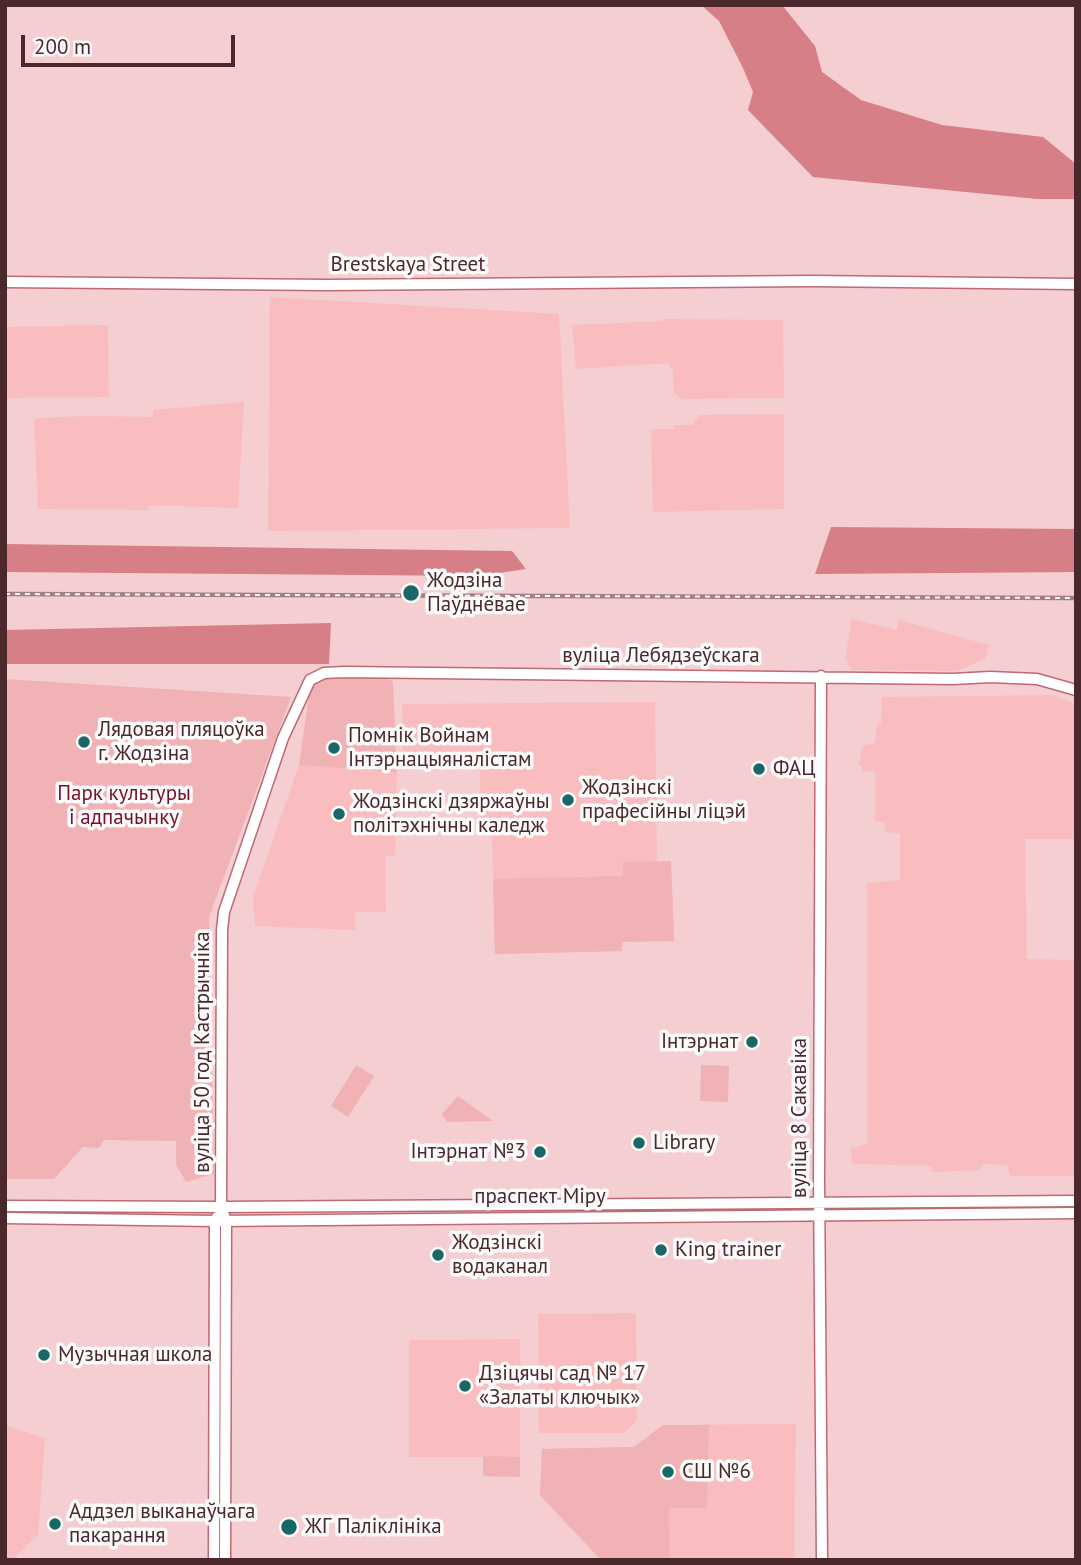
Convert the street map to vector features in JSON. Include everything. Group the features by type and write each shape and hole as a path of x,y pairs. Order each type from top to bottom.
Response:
{"main road":[{"name":"Brestskaya Street","path":"5,282 327,285 812,281 1076,284"},
{"name":"вуліца Лебядзеўскага","path":"283,738 310,680 324,673 1022,678 1037,679 1076,690"},
{"name":"вуліца 8 Сакавіка","path":"821,676 819,1215 822,1560"},
{"name":"вуліца 50 год Кастрычніка","path":"214,1560 222,1207 222,930 224,912 283,738"},
{"name":"праспект Міру","path":"5,1206 460,1206 1076,1201"},
{"path":"999,1202 999,1214"},
{"path":"640,1205 640,1216"},
{"path":"5,1206 6,1218"},
{"path":"460,1206 460,1217"},
{"name":"праспект Міру","path":"6,1218 220,1221 1076,1213"},
{"name":"вуліца 50 год Кастрычніка","path":"220,1221 225,1560"}],"shaded area":[{"path":"701,5 782,5 815,46 822,72 861,100 942,125 1043,137 1076,164 1076,199 1037,199 813,177 748,110 753,92 743,68 719,21"},
{"path":"270,297 559,314 570,528 268,531"},
{"path":"663,319 783,320 784,398 682,399 674,393 673,369 670,369 669,363 576,369 572,325"},
{"path":"108,325 109,397 5,398 5,327"},
{"path":"244,402 238,508 149,505 148,510 38,509 34,421 38,418 153,417 153,410"},
{"path":"699,415 784,416 784,509 653,512 653,429 674,429 674,425 692,425"},
{"path":"831,527 1076,529 1076,572 815,574"},
{"path":"5,544 512,551 526,569 479,576 5,572"},
{"path":"852,619 897,630 899,620 989,645 986,658 957,671 852,670 845,659"},
{"path":"331,623 329,664 5,664 5,630"},
{"path":"1053,695 1076,704 1076,839 1025,839 1027,959 1076,960 1076,1176 1010,1176 1007,1165 982,1164 980,1170 931,1172 933,1166 852,1164 851,1148 867,1144 867,883 900,880 900,834 885,832 885,822 875,821 875,772 862,771 862,766 859,766 862,746 875,743 877,723 881,723 882,697"},
{"name":"Жодзінскі прафесійны ліцэй","path":"655,702 657,861 671,861 674,941 622,942 622,951 495,954 492,830 480,830 480,769 403,770 402,704"},
{"name":"Жодзінскі дзяржаўны політэхнічны каледж","path":"299,765 397,772 395,856 385,856 386,912 355,912 355,930 255,926 253,897"},
{"path":"636,1313 637,1420 624,1433 539,1433 538,1314"},
{"name":"Дзіцячы сад № 17 «Залаты ключык»","path":"520,1339 520,1457 409,1457 409,1340"},
{"name":"СШ №6","path":"796,1424 794,1560 601,1560 540,1495 542,1449 634,1447 663,1425"},
{"path":"5,1425 45,1438 38,1535 12,1560 5,1560"}],"green space":[{"path":"327,675 388,676 393,683 397,772 299,765 310,688"},
{"name":"Парк культуры і адпачынку","path":"5,679 291,697 209,917 214,1174 186,1182 176,1164 176,1141 104,1140 99,1148 83,1147 54,1179 5,1179"},
{"path":"671,861 674,941 622,942 622,951 495,954 493,879 623,876 623,862"},
{"path":"356,1065 374,1076 348,1117 331,1106"},
{"path":"701,1065 729,1066 728,1102 700,1101"},
{"path":"458,1096 493,1121 447,1122 442,1114"},
{"path":"663,1425 709,1425 707,1508 669,1508 670,1560 601,1560 540,1495 542,1449 634,1447"},
{"path":"483,1456 520,1457 520,1477 483,1476"}],"railway":[{"path":"5,594 1076,598"}],"place":[{"name":"Жодзіна Паўднёвае","path":"411,593"},
{"name":"Лядовая пляцоўка г. Жодзіна","path":"84,742"},
{"name":"Помнік Войнам Інтэрнацыяналістам","path":"334,748"},
{"name":"ФАЦ","path":"759,769"},
{"name":"Жодзінскі прафесійны ліцэй","path":"568,800"},
{"name":"Жодзінскі дзяржаўны політэхнічны каледж","path":"339,814"},
{"name":"Інтэрнат","path":"752,1042"},
{"name":"Library","path":"639,1143"},
{"name":"Інтэрнат №3","path":"540,1152"},
{"name":"King trainer","path":"661,1250"},
{"name":"Жодзінскі водаканал","path":"438,1255"},
{"name":"Музычная школа","path":"44,1355"},
{"name":"Дзіцячы сад № 17 «Залаты ключык»","path":"465,1386"},
{"name":"СШ №6","path":"668,1472"},
{"name":"Аддзел выканаўчага пакарання","path":"55,1524"},
{"name":"ЖГ Паліклініка","path":"289,1527"}]}
